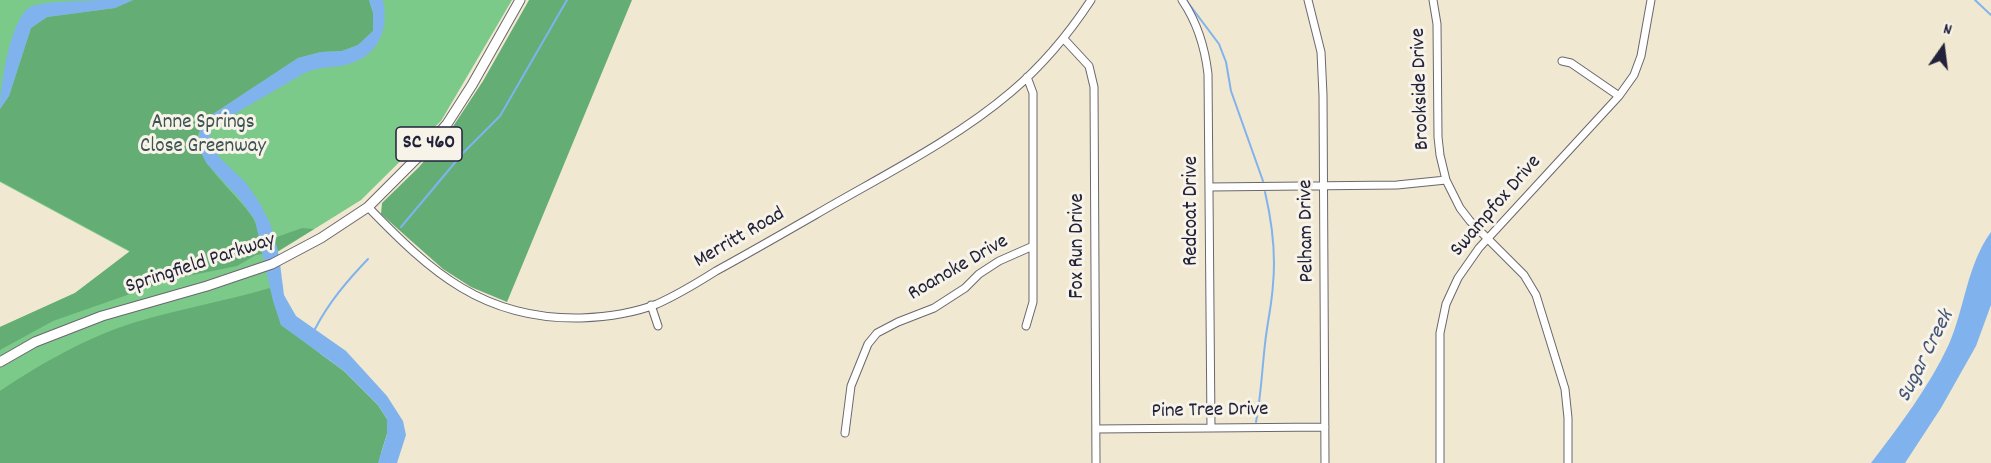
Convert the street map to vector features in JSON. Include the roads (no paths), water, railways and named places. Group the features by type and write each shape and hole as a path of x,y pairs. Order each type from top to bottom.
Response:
{"main road":[{"name":"Springfield Parkway","path":"0,362 35,342 102,316 272,264 321,238 368,207 447,124 520,0"}],"street":[{"name":"Merritt Road","path":"368,207 438,273 464,290 490,302 529,314 580,318 622,313 651,305 682,291 950,136 989,109 1027,77 1064,39 1091,0"},
{"name":"Redcoat Drive","path":"1182,0 1198,28 1207,58 1211,428"},
{"name":"Pelham Drive","path":"1308,0 1321,52 1325,463"},
{"name":"Brookside Drive","path":"1433,0 1437,24 1438,137 1446,180 1460,208 1470,221 1524,275 1536,294 1565,389 1568,418 1568,463"},
{"name":"Swampfox Drive","path":"1440,463 1439,352 1443,317 1458,278 1487,239 1619,96 1634,75 1641,56 1651,0"},
{"name":"Fox Run Drive","path":"1064,39 1089,66 1094,87 1096,463"},
{"path":"1562,61 1571,63 1619,96"},
{"name":"Roanoke Drive","path":"845,433 851,386 868,344 876,333 934,308 999,261 1033,246 1033,93 1027,77"},
{"path":"1209,187 1397,185 1446,180"},
{"path":"1026,326 1033,302 1033,246"},
{"path":"651,305 658,326"},
{"name":"Pine Tree Drive","path":"1096,429 1325,427"}],"water":[{"path":"133,0 115,8 47,17 31,28 9,96 0,109 8,55 17,25 23,14 30,7 45,3"},
{"path":"369,0 383,0 385,12 382,34 371,51 352,63 317,69 303,74 212,127 209,141 219,157 246,183 270,223 279,256 284,295 296,316 346,351 387,396 403,421 406,435 397,463 378,463 387,434 387,419 378,405 344,371 281,325 273,301 255,220 239,198 207,164 198,147 200,129 207,118 298,58 321,52 342,51 358,45 373,31 373,13"},
{"path":"1991,232 1991,305 1976,346 1941,408 1905,463 1871,463 1913,405 1941,360 1954,330 1971,272"}],"waterway":[{"path":"401,227 463,153 500,116 567,0"},
{"path":"1186,0 1219,44 1226,62 1231,91 1263,181"},
{"path":"1975,0 1991,15"},
{"path":"1256,422 1274,272 1273,238 1265,192"},
{"path":"315,329 339,292 368,259"}],"park label":[{"name":"Anne Springs Close Greenway","path":"203,136"}],"water label":[{"name":"Sugar Creek","path":"1927,357"}]}
